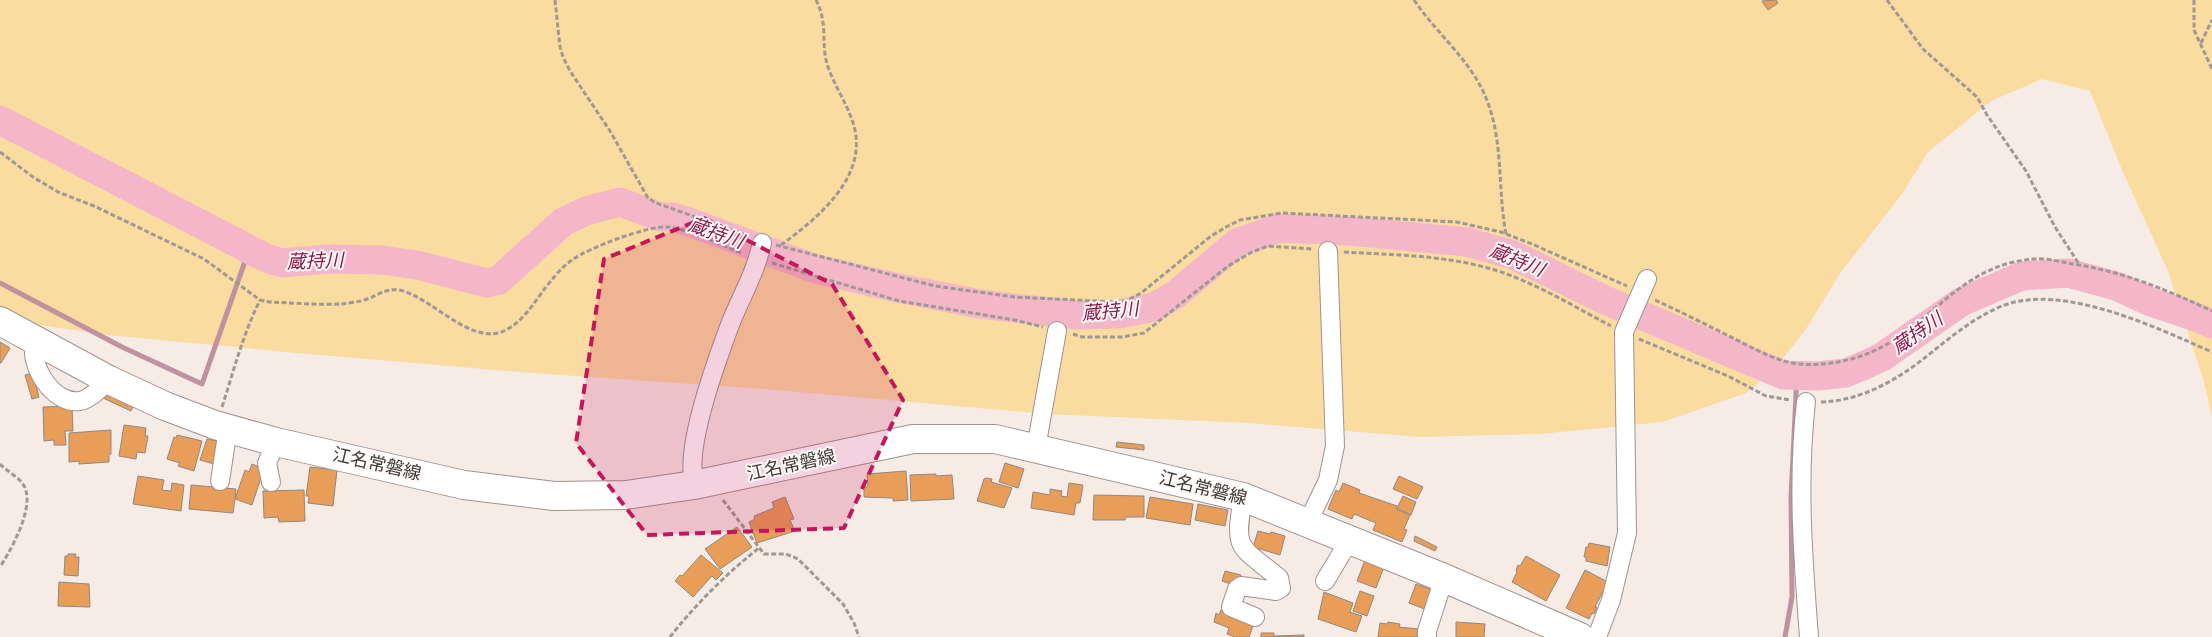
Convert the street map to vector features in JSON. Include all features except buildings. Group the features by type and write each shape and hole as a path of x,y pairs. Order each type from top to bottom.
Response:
{"main road":[{"name":"江名常磐線","path":"0,321 109,380 165,406 222,426 276,442 464,485 554,496 626,495 704,484 913,439 995,439 1244,497 1444,578 1566,635"}],"street":[{"path":"1308,522 1328,480 1335,446 1328,250"},
{"path":"704,484 691,468 706,395 760,251"},
{"path":"1597,637 1611,600 1627,533 1624,332 1647,279"},
{"path":"1036,448 1057,331"},
{"path":"1806,402 1802,438 1801,484 1804,588 1809,637"},
{"path":"220,481 222,426"},
{"path":"271,482 267,463 276,442"},
{"path":"1244,497 1238,526 1239,541 1242,548 1279,578 1281,583 1281,588 1276,591 1241,586 1237,589 1231,607 1255,617"},
{"path":"1325,581 1350,541"},
{"path":"1427,637 1427,631 1444,578"}],"path":[{"path":"781,245 814,219 830,202 851,171 856,156 854,125 827,64 824,22 822,12 816,0"},
{"path":"1414,0 1423,13 1457,50 1490,108 1497,140 1506,234"},
{"path":"1887,0 1923,49 1977,97 1987,115 2026,171 2056,227 2080,265"},
{"path":"2194,0 2194,30 2212,69"},
{"path":"2200,44 2212,20"},
{"path":"0,152 52,189 94,206 204,259 260,300 269,302 341,304 367,299 390,289 399,290 434,306 473,330 488,334 512,327 560,270 574,258 655,226 678,229 760,251 899,301 1015,320 1082,337 1122,337 1144,333 1228,266 1252,252 1268,246 1452,260 1493,270 1526,281 1624,332 1728,376 1766,396 1806,402 1827,402 1871,392 1905,374 1970,322 2004,305 2036,299 2085,305 2126,315 2212,352"},
{"path":"222,426 244,335 260,300"},
{"path":"0,464 17,477 26,491 23,519 11,550 0,567"},
{"path":"704,484 722,499 764,554 786,554 798,559 843,604 854,623 859,637"},
{"path":"670,637 737,565 759,548"}],"highlighted area":[{"path":"704,218 832,284 903,400 844,528 647,535 576,443 604,259"}],"shaded area":[{"path":"0,0 2212,0 2212,417 2204,382 2168,271 2122,170 2090,91 2042,79 1991,101 1928,152 1902,194 1841,272 1806,329 1772,372 1746,393 1663,422 1540,434 1420,437 1249,423 1046,414 765,389 532,373 297,353 107,335 0,319"}],"waterway":[{"name":"蔵持川","path":"0,120 266,258 282,263 329,259 382,260 417,265 487,283 499,280 563,222 586,211 620,202 660,217 672,217 689,222 816,269 980,304 1077,315 1119,314 1154,307 1175,295 1237,243 1279,228 1349,231 1467,242 1513,255 1605,300 1783,375 1817,376 1846,373 1882,357 1961,302 2022,276 2068,273 2116,286 2151,302 2212,324"},
{"path":"0,283 122,347 202,384 249,250"},
{"path":"1785,637 1792,597 1791,497 1797,375"}]}
